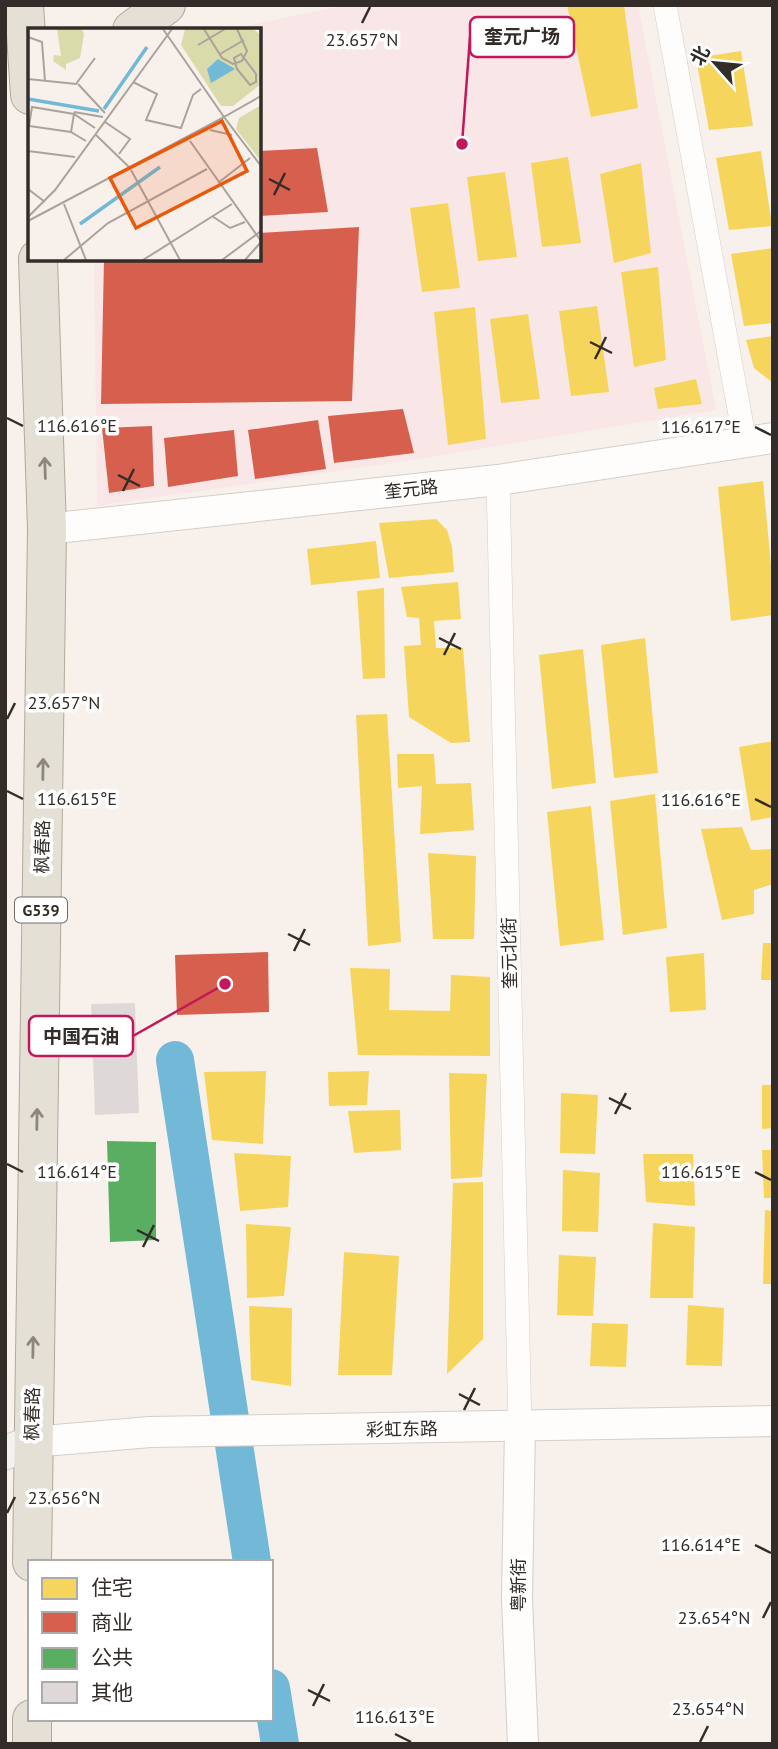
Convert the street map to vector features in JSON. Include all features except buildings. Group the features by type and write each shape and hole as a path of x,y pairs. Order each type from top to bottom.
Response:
{"highway":[{"path":"24,5 28,64"},
{"path":"135,28 166,5"},
{"name":"枫春路","path":"32,1560 14,1444 47,529 38,261"},
{"path":"32,1721 32,1744"}],"street":[{"path":"665,5 759,440"},
{"name":"奎元路","path":"47,529 498,480 759,440"},
{"name":"奎元北街","path":"498,480 520,1427"},
{"name":"彩虹东路","path":"14,1444 150,1432 773,1421"},
{"name":"粤新街","path":"520,1427 517,1599 523,1744"}],"shaded area":[{"path":"347,5 638,5 716,410 413,460 97,506 94,261 261,261 261,28 235,28"}],"waterway":[{"path":"175,1060 252,1560"},
{"path":"273,1700 280,1744"}],"place":[{"name":"奎元广场","path":"462,144"},
{"name":"中国石油","path":"225,984"}]}
